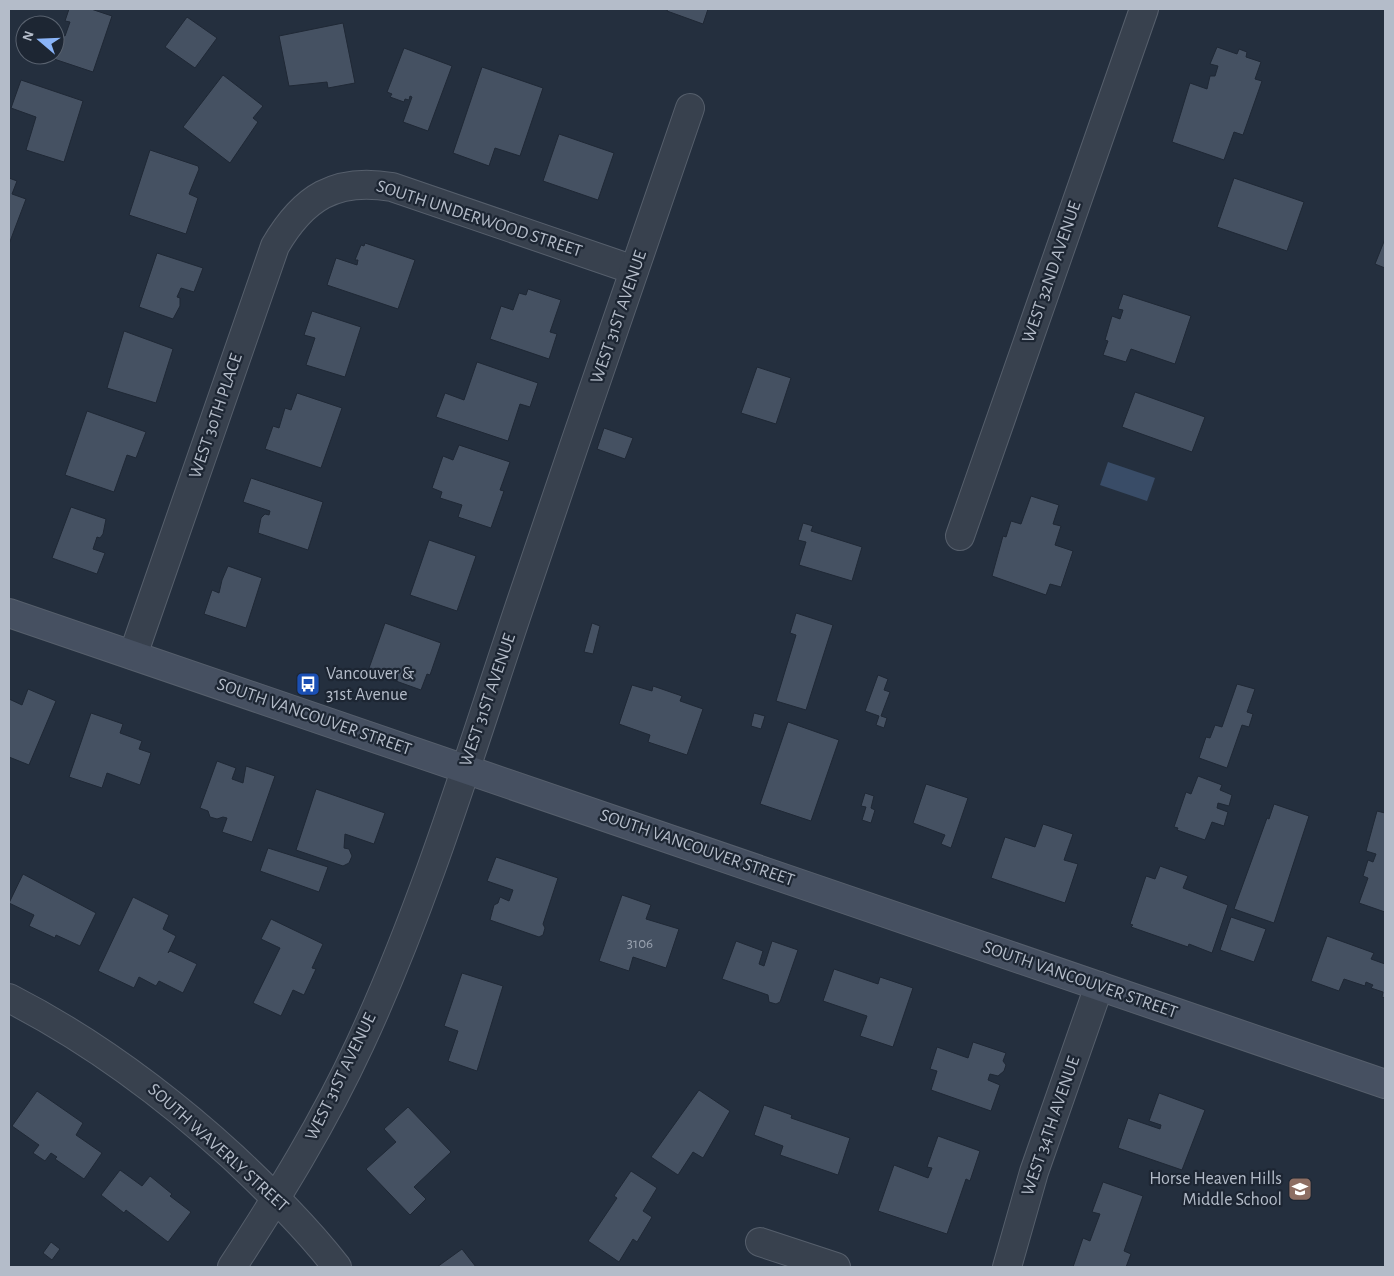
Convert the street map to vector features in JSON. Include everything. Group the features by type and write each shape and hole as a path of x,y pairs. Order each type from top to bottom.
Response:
{"street":[{"name":"WEST 32ND AVENUE","path":"960,536 1144,9"},
{"name":"WEST 31ST AVENUE","path":"232,1267 277,1198 320,1124 360,1044 416,908 690,108"},
{"name":"SOUTH UNDERWOOD STREET","path":"324,195 346,185 370,183 392,188 634,270"},
{"name":"WEST 30TH PLACE","path":"133,655 275,246 288,224 299,212 324,195"},
{"name":"SOUTH VANCOUVER STREET","path":"9,613 1385,1084"},
{"name":"WEST 34TH AVENUE","path":"1007,1267 1034,1172 1098,986"},
{"name":"SOUTH WAVERLY STREET","path":"9,998 36,1012 143,1082 194,1122 277,1198 337,1267"},
{"path":"760,1242 836,1267"}],"water":[{"path":"1108,462 1155,478 1147,501 1100,485"}],"building":[{"path":"69,9 91,9 112,16 93,72 65,63 65,36 70,22 65,21"},
{"path":"668,9 708,9 703,24 667,11"},
{"path":"187,17 217,38 195,68 165,47"},
{"path":"343,23 355,83 328,88 327,82 289,86 279,36"},
{"path":"1217,47 1237,54 1239,49 1247,52 1246,57 1261,62 1255,79 1262,81 1243,135 1234,132 1224,160 1172,142 1190,83 1207,89 1210,76 1215,76 1218,66 1210,64"},
{"path":"404,48 452,66 428,131 403,122 412,97 410,96 409,100 405,99 404,102 390,97 392,94 387,92"},
{"path":"482,67 543,88 520,156 495,148 489,166 453,153"},
{"path":"223,75 263,106 253,118 258,122 230,163 183,127"},
{"path":"21,80 83,101 64,162 26,150 36,117 11,108"},
{"path":"559,134 614,153 598,200 543,181"},
{"path":"150,150 198,166 199,169 189,194 198,198 186,234 129,215"},
{"path":"9,178 17,181 12,194 26,199 9,244"},
{"path":"1234,178 1304,202 1287,251 1217,227"},
{"path":"1385,239 1385,268 1375,264"},
{"path":"365,243 415,260 398,309 327,285 336,258 357,265 358,260 355,260 361,245 364,246"},
{"path":"157,253 203,268 194,292 181,288 177,297 180,298 180,306 173,319 139,307"},
{"path":"528,289 561,300 550,332 557,334 549,359 490,339 501,306 513,310 519,293 526,295"},
{"path":"1123,294 1191,316 1175,364 1131,349 1126,362 1103,355 1108,341 1105,340 1112,316 1120,319 1123,310 1118,309"},
{"path":"312,311 361,327 345,377 306,365 315,338 304,335"},
{"path":"124,331 173,349 156,403 107,388"},
{"path":"477,362 538,383 530,407 520,404 508,441 436,417 445,393 464,400"},
{"path":"757,367 791,378 776,424 741,413"},
{"path":"1135,392 1205,417 1192,452 1122,427"},
{"path":"297,393 342,408 321,468 265,449 273,426 279,428 285,408 291,410"},
{"path":"87,411 146,432 136,458 127,455 114,492 65,475"},
{"path":"604,428 633,438 625,459 597,449"},
{"path":"459,445 510,462 500,490 504,491 491,528 458,517 462,505 440,498 442,492 432,488 443,456 453,460"},
{"path":"251,478 323,502 308,550 258,533 261,518 265,514 269,515 270,511 243,502"},
{"path":"1031,496 1059,505 1053,524 1061,526 1055,545 1073,551 1061,587 1050,584 1046,595 992,576 1003,536 1006,537 1011,521 1021,524"},
{"path":"71,507 106,519 103,534 100,538 97,537 93,549 105,553 97,574 52,558"},
{"path":"803,523 813,526 811,531 862,547 852,581 799,565 806,542 798,540"},
{"path":"429,540 476,556 457,611 410,595"},
{"path":"228,566 262,578 246,628 204,614 212,590 219,593"},
{"path":"796,613 833,625 806,710 776,701 796,635 790,633"},
{"path":"385,623 441,643 430,675 427,674 421,690 368,671"},
{"path":"592,623 600,626 593,654 584,652"},
{"path":"878,675 888,679 884,690 890,692 881,716 887,718 884,728 876,725 879,716 865,711"},
{"path":"1237,684 1255,689 1247,712 1253,714 1249,727 1242,725 1227,768 1199,758 1206,737 1210,738 1215,725 1222,727"},
{"path":"632,685 652,691 653,686 682,696 680,701 703,709 687,755 648,742 650,735 619,724"},
{"path":"28,689 56,701 29,765 9,757 9,699 22,705"},
{"path":"91,713 123,724 120,733 142,741 139,749 151,753 140,785 107,773 102,788 69,777"},
{"path":"754,713 765,716 761,729 751,726"},
{"path":"788,722 839,740 811,821 760,804"},
{"path":"217,761 236,768 232,779 243,783 246,766 275,776 252,842 222,832 227,818 217,819 210,817 208,811 200,808"},
{"path":"1198,776 1222,785 1220,790 1232,795 1229,806 1218,803 1217,808 1228,812 1224,826 1212,822 1205,840 1177,830 1178,828 1174,827 1186,792 1191,794"},
{"path":"926,784 968,798 951,848 941,844 945,835 913,823"},
{"path":"316,789 385,813 374,844 345,834 344,848 349,849 352,856 349,863 343,866 296,850"},
{"path":"865,793 874,796 871,808 875,810 871,823 862,820 866,807 861,806"},
{"path":"1274,804 1309,816 1274,923 1234,909 1267,818 1269,819"},
{"path":"1377,811 1385,813 1385,912 1359,903 1368,878 1363,876 1368,860 1373,862 1376,854 1366,851"},
{"path":"1043,824 1073,834 1064,860 1078,864 1065,903 991,878 1005,837 1035,847"},
{"path":"268,848 328,867 319,892 260,871"},
{"path":"496,857 558,878 543,924 545,928 543,935 539,937 490,920 494,905 498,903 500,897 509,901 513,890 487,881"},
{"path":"1160,866 1188,876 1183,888 1228,905 1212,953 1189,944 1188,947 1131,927 1133,925 1130,924 1146,876 1155,879"},
{"path":"23,874 96,913 80,946 56,935 55,938 29,926 34,915 9,903"},
{"path":"622,895 651,905 646,919 679,929 666,968 633,957 629,971 599,961"},
{"path":"133,897 169,915 163,929 176,936 168,953 170,951 197,964 183,993 159,981 156,986 139,977 134,988 98,971"},
{"path":"1231,917 1266,929 1254,962 1220,950"},
{"path":"271,919 323,944 312,968 316,969 304,995 293,990 281,1016 253,1003 280,948 261,939"},
{"path":"1327,936 1374,953 1371,959 1385,964 1385,998 1382,997 1383,992 1371,988 1373,985 1366,982 1365,986 1344,979 1339,991 1311,981"},
{"path":"736,941 763,951 759,964 764,966 772,941 798,950 780,1002 776,1004 769,1002 768,995 722,979"},
{"path":"834,969 878,984 880,977 913,988 893,1047 860,1036 867,1016 823,1001"},
{"path":"462,973 503,986 477,1071 448,1061 458,1031 444,1026"},
{"path":"973,1042 1006,1053 1003,1061 1006,1065 1004,1071 998,1076 990,1074 988,1080 1000,1085 991,1111 931,1090 937,1071 930,1069 937,1047 968,1058"},
{"path":"699,1090 730,1111 703,1158 693,1152 678,1175 651,1157"},
{"path":"37,1091 83,1123 76,1135 102,1153 84,1179 55,1159 57,1157 51,1153 45,1161 33,1153 39,1145 12,1126"},
{"path":"1159,1093 1205,1110 1182,1170 1118,1148 1128,1118 1160,1129 1161,1125 1149,1121"},
{"path":"764,1105 792,1115 791,1118 850,1138 838,1175 780,1155 783,1146 754,1135"},
{"path":"408,1107 451,1152 414,1187 426,1199 410,1215 366,1169 396,1142 384,1129"},
{"path":"938,1136 980,1151 970,1181 966,1179 947,1234 878,1211 894,1165 928,1178 932,1168 927,1167"},
{"path":"120,1170 142,1186 150,1176 172,1194 170,1196 191,1212 168,1242 126,1210 124,1213 101,1195"},
{"path":"631,1171 657,1188 643,1211 652,1217 637,1242 633,1239 619,1262 588,1241 617,1198 614,1196"},
{"path":"1103,1182 1143,1196 1124,1251 1131,1254 1126,1267 1073,1267 1083,1238 1090,1241 1100,1214 1092,1212"},
{"path":"51,1242 60,1249 52,1260 43,1253"},
{"path":"462,1249 476,1267 437,1267"}],"place":[{"name":"Vancouver & 31st Avenue","path":"308,684"},
{"name":"Horse Heaven Hills Middle School","path":"1300,1189"}]}
